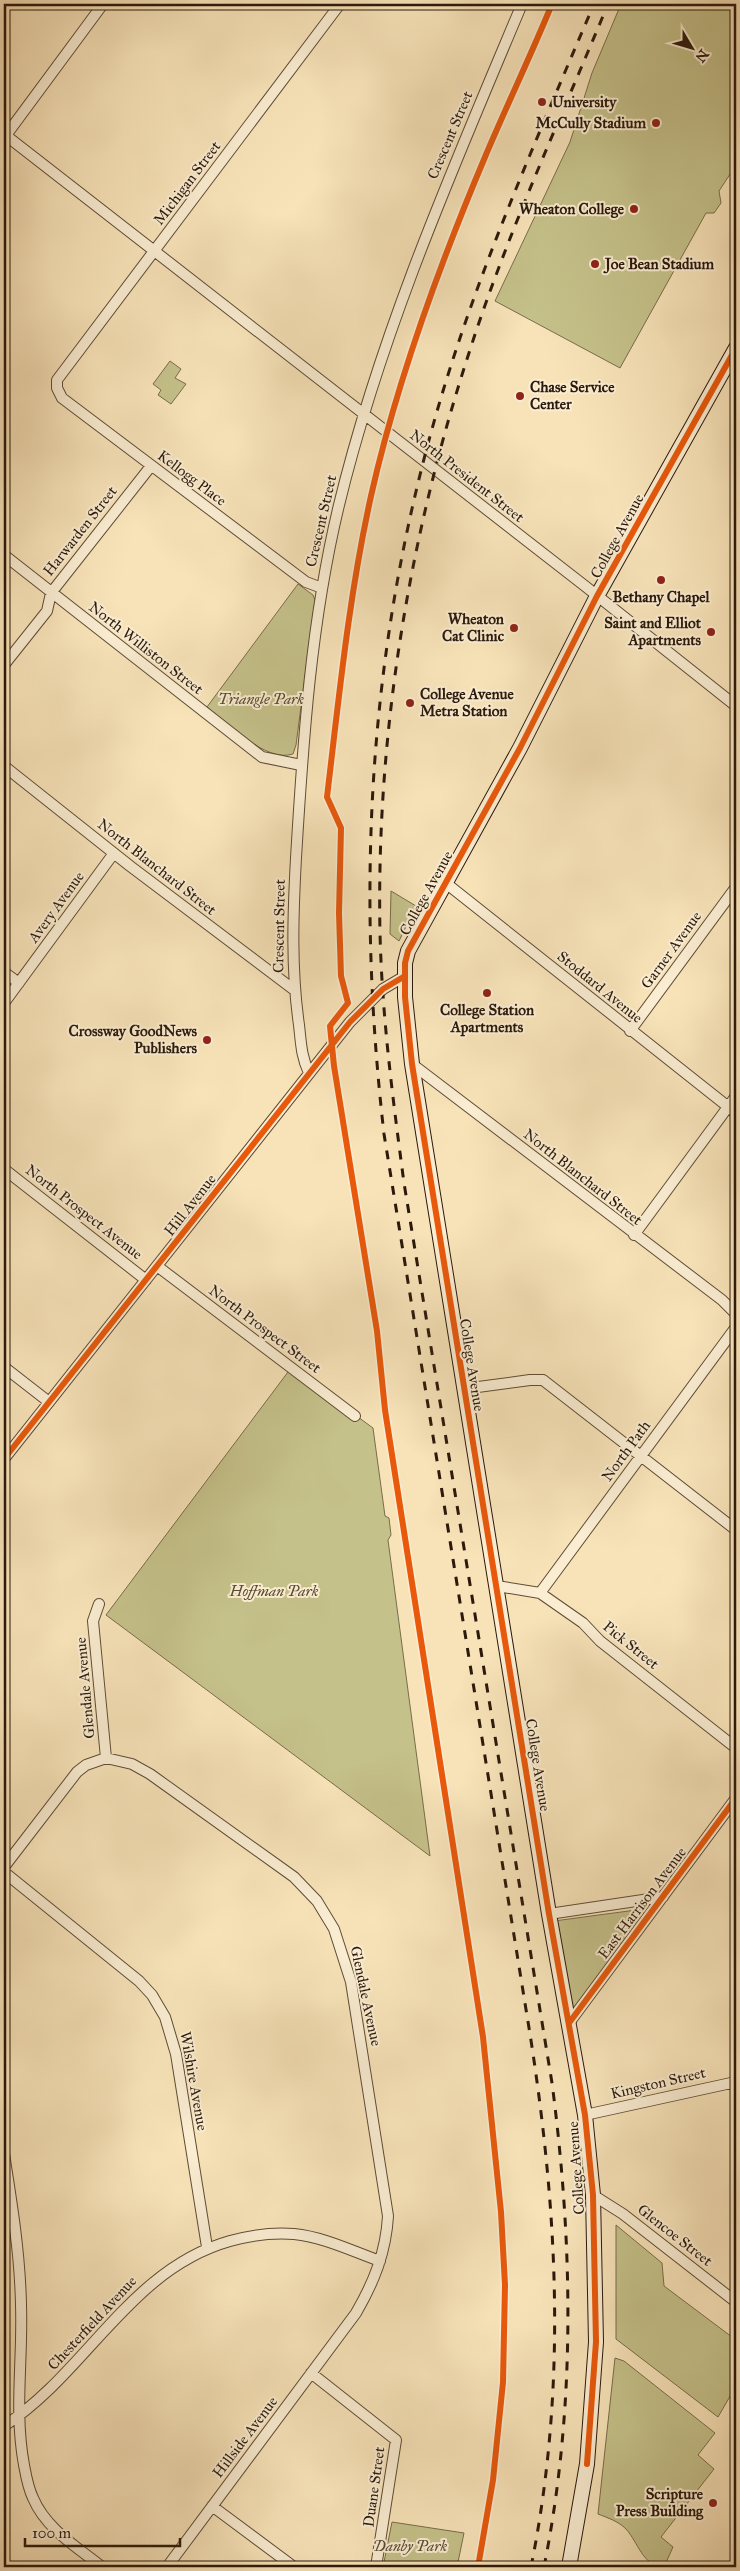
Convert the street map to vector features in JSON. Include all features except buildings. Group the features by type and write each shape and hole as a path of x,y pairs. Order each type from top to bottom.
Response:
{"street":[{"path":"4,136 103,4"},
{"name":"Michigan Street","path":"57,380 340,4"},
{"name":"Crescent Street","path":"309,1073 301,1056 293,989 293,912 301,765 322,588 339,506 364,415 420,248 522,4"},
{"name":"North President Street","path":"4,136 736,706"},
{"name":"College Avenue","path":"569,2567 587,2464 596,2342 593,2195 585,2115 549,1914 497,1586 463,1389 412,1064 405,976 408,951 520,748 597,596 736,348"},
{"name":"Kellogg Place","path":"57,380 57,388 62,398 306,582 322,588"},
{"name":"Harwarden Street","path":"4,665 46,611 50,593 151,466"},
{"name":"North Williston Street","path":"4,555 262,758 301,765"},
{"name":"North Blanchard Street","path":"4,766 114,853 293,989"},
{"name":"Avery Avenue","path":"4,1003 114,853"},
{"name":"Stoddard Avenue","path":"446,884 732,1110"},
{"name":"Garner Avenue","path":"630,1031 736,886"},
{"path":"4,972 19,983"},
{"name":"Hill Avenue","path":"4,1459 309,1073 366,1004 395,980 405,976"},
{"name":"North Blanchard Street","path":"412,1064 634,1235 722,1300 736,1314"},
{"path":"634,1235 732,1110 736,1096"},
{"name":"North Prospect Avenue","path":"4,1169 146,1280"},
{"name":"North Prospect Street","path":"158,1266 355,1416"},
{"name":"North Path","path":"540,1593 736,1327"},
{"path":"4,1367 49,1402"},
{"path":"463,1389 543,1380 736,1530"},
{"name":"Pick Street","path":"497,1586 540,1593 583,1623 600,1641 736,1748"},
{"name":"Glendale Avenue","path":"100,1604 93,1622 106,1758 132,1764 150,1774 284,1868 317,1901 334,1929 351,1982 386,2198 387,2235 380,2261 372,2285 347,2325"},
{"path":"4,1867 77,1772 86,1765 106,1758"},
{"name":"East Harrison Avenue","path":"569,2023 736,1798"},
{"name":"Wilshire Avenue","path":"4,1872 139,1981 160,2008 170,2028 176,2054 207,2248"},
{"path":"549,1914 663,1896"},
{"name":"Kingston Street","path":"585,2115 731,2082 736,2087"},
{"path":"4,2154 16,2226 20,2282 21,2348 18,2417 27,2477 32,2496 39,2509 56,2531 102,2567"},
{"name":"Glencoe Street","path":"593,2195 623,2214 736,2302"},
{"name":"Chesterfield Avenue","path":"4,2426 18,2417 80,2359 135,2297 170,2268 207,2248 262,2233 295,2234 327,2242 380,2261"},
{"name":"Hillside Avenue","path":"167,2567 347,2325"},
{"name":"Duane Street","path":"311,2373 396,2440 376,2567"},
{"path":"212,2506 294,2567"}],"green space":[{"path":"621,4 736,4 736,165 719,191 721,203 714,213 706,213 620,368 495,301 570,142 592,73"},
{"path":"170,361 181,369 175,378 186,384 171,404 158,395 161,390 153,384"},
{"name":"Triangle Park","path":"298,584 313,595 315,600 296,745 293,754 282,755 271,753 247,740 207,707"},
{"path":"391,891 416,906 399,941 390,934"},
{"name":"Hoffman Park","path":"291,1368 373,1428 385,1516 389,1518 391,1535 388,1540 430,1856 106,1615"},
{"path":"651,1908 570,2016 554,1921"},
{"path":"616,2225 662,2263 664,2286 736,2340 736,2386 718,2417 616,2339"},
{"path":"615,2358 624,2361 715,2433 698,2455 714,2469 661,2537 673,2547 664,2567 651,2563 646,2558 623,2526 598,2514"},
{"name":"Danby Park","path":"392,2522 464,2533 457,2567 383,2567"}],"railway":[{"path":"531,2567 550,2433 554,2367 552,2234 547,2168 530,2034 384,1134 375,1039 371,946 370,852 375,760 384,667 398,575 418,483 443,391 494,244 594,4"},
{"path":"544,2567 562,2447 566,2386 567,2265 559,2143 552,2083 404,1183 392,1090 383,996 380,933 380,860 390,714 400,641 428,497 468,356 499,267 534,178 608,4"}],"cycle path":[{"path":"478,2567 493,2480 503,2382 505,2285 501,2212 483,2037 385,1410 377,1331 334,1066 330,1026 348,1003 341,976 339,913 341,828 327,797 345,646 363,533 393,409 420,324 451,240 552,4"},
{"path":"587,2464 596,2342 593,2195 585,2115 549,1914 412,1064 405,997 405,963 408,951 520,748 597,596 736,348"},
{"path":"4,1459 350,1022 383,989 405,976"},
{"path":"569,2023 736,1798"}],"place":[{"name":"University","path":"542,102"},
{"name":"McCully Stadium","path":"656,123"},
{"name":"Wheaton College","path":"634,209"},
{"name":"Joe Bean Stadium","path":"595,264"},
{"name":"Chase Service Center","path":"520,396"},
{"name":"Bethany Chapel","path":"661,580"},
{"name":"Wheaton Cat Clinic","path":"514,628"},
{"name":"Saint and Elliot Apartments","path":"711,632"},
{"name":"College Avenue Metra Station","path":"410,703"},
{"name":"College Station Apartments","path":"487,993"},
{"name":"Crossway GoodNews Publishers","path":"207,1040"},
{"name":"Scripture Press Building","path":"713,2503"}]}
